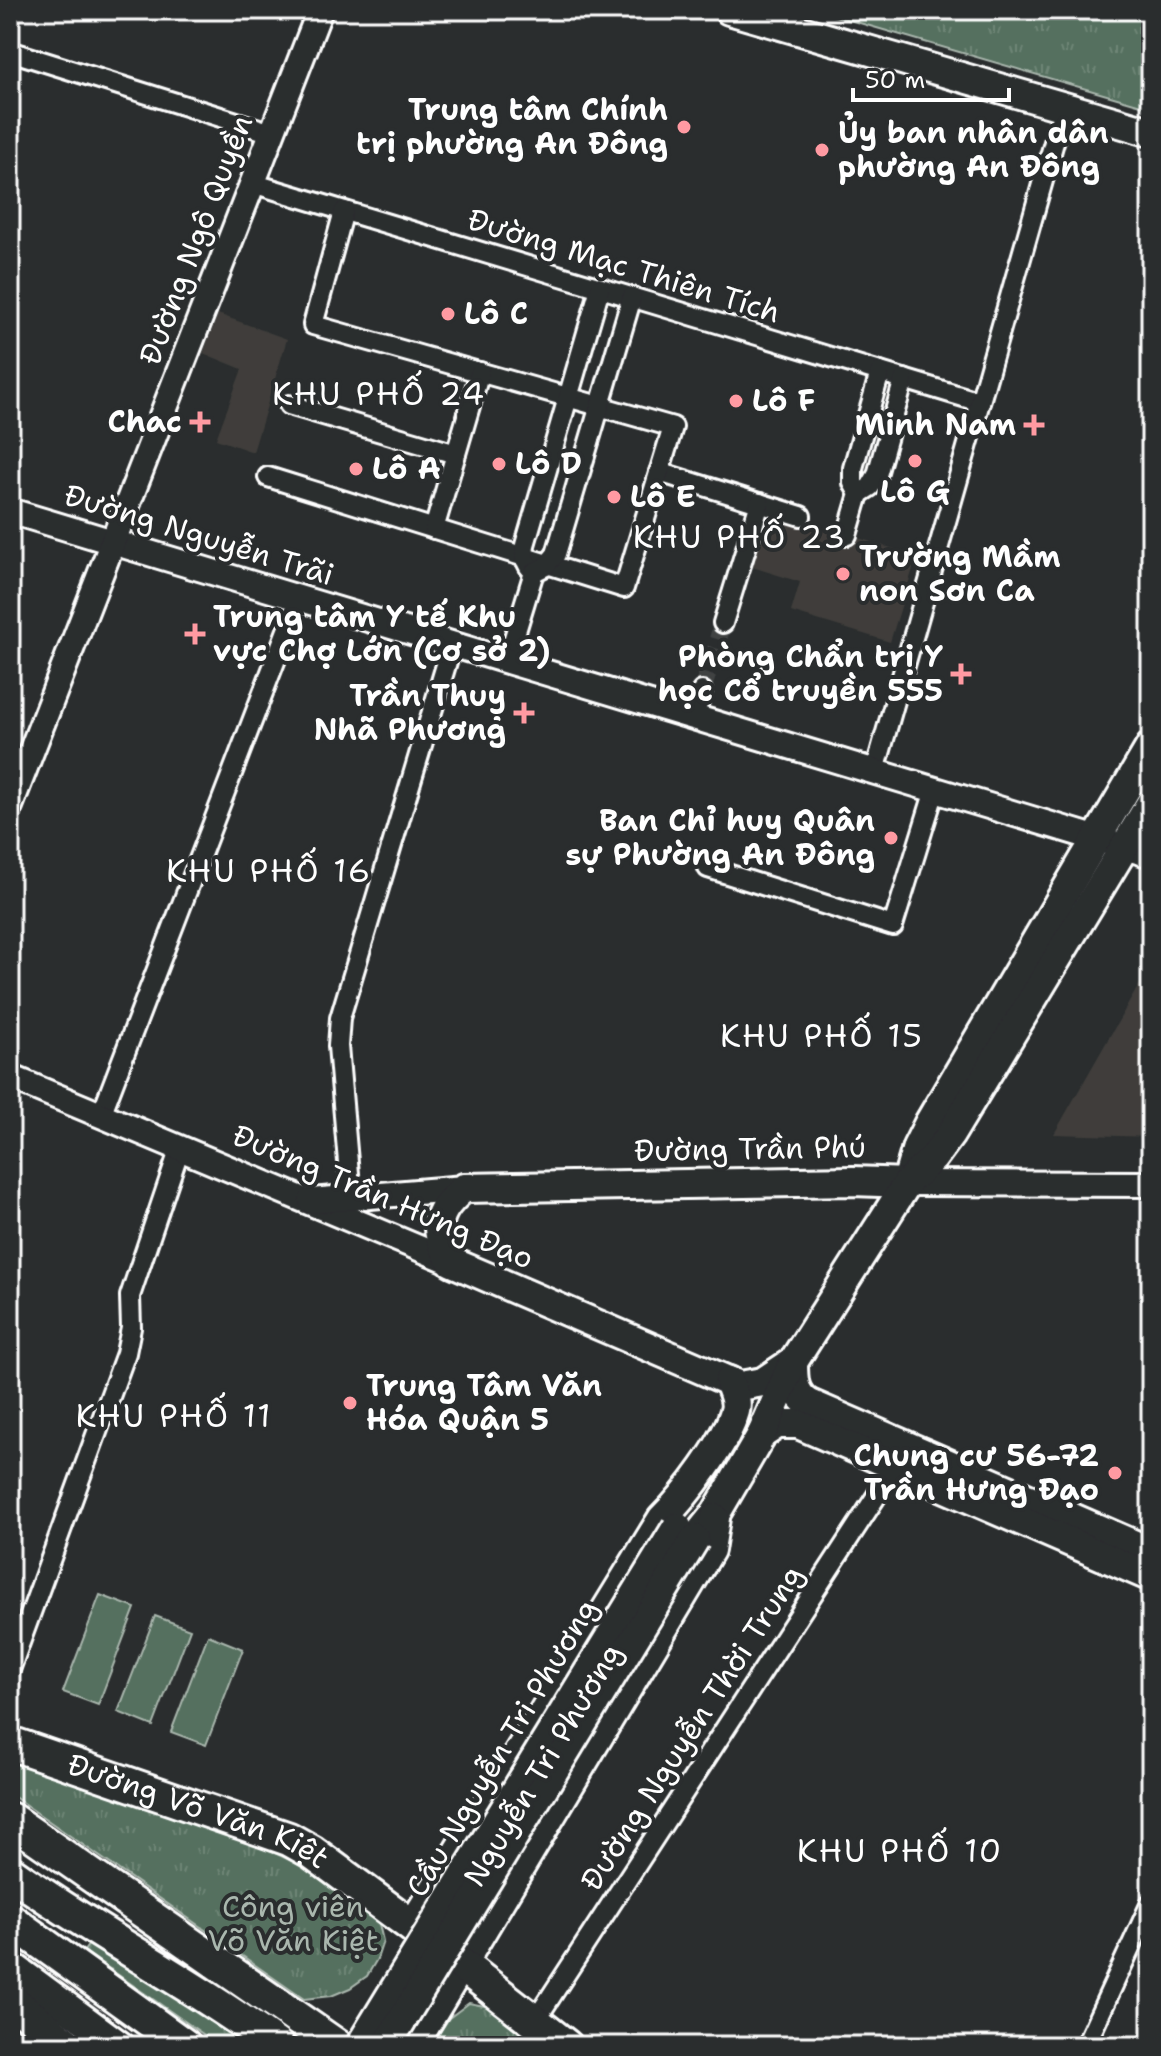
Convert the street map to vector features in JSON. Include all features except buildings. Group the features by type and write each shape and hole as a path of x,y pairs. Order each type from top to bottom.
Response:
{"highway":[{"name":"Đường Võ Văn Kiệt","path":"10,1743 289,1839 312,1852 412,1926 566,2046"},
{"path":"10,1819 337,2046"},
{"path":"10,1872 60,1908 188,1984 277,2046"},
{"path":"10,1920 185,2046"},
{"path":"10,1999 69,2046"}],"main road":[{"name":"Đường Ngô Quyền","path":"10,806 320,10"},
{"path":"729,10 1151,132"},
{"name":"Đường Nguyễn Trãi","path":"10,511 1138,852"},
{"path":"907,1183 917,1147 929,1123 1151,746"},
{"path":"907,1183 933,1158 950,1135 1138,852 1151,803"},
{"name":"Đường Trần Hưng Đạo","path":"10,1077 729,1381"},
{"name":"Đường Trần Phú","path":"309,1201 464,1188 853,1181 1151,1184"},
{"name":"Nguyễn Tri Phương","path":"413,2046 710,1550 716,1513 762,1434 793,1362 907,1183"},
{"path":"452,1262 442,1245 440,1216 443,1207 464,1188"},
{"path":"729,1381 740,1386 756,1384 793,1362"},
{"path":"793,1362 793,1382 808,1403 1151,1552"},
{"name":"Nguyễn Tri Phương","path":"412,1926 662,1519 687,1494 736,1410 736,1399 729,1381"},
{"path":"762,1434 777,1424 798,1424 1151,1577"},
{"name":"Nguyễn Tri Phương","path":"686,1533 687,1494"},
{"name":"Nguyễn Tri Phương","path":"686,1533 716,1513"},
{"name":"Cầu Nguyễn Tri Phương","path":"360,2046 686,1533"},
{"name":"Cầu Nguyễn Tri Phương","path":"386,2046 686,1533"},
{"path":"441,1880 493,1915"},
{"path":"10,1965 120,2046"}],"street":[{"path":"10,51 272,133"},
{"path":"875,771 1064,107"},
{"name":"Đường Mạc Thiên Tích","path":"252,183 980,402"},
{"path":"268,477 535,564 624,588 673,427 313,325 344,211"},
{"path":"507,661 535,564 525,545 600,288"},
{"path":"535,564 556,554 632,297"},
{"path":"434,529 480,372"},
{"path":"859,494 853,483 853,468 880,372"},
{"path":"847,535 859,494 870,487 877,475 904,379"},
{"path":"289,405 456,454"},
{"path":"659,472 801,516"},
{"path":"723,623 760,503"},
{"path":"101,1115 299,599"},
{"path":"351,1197 338,1046 340,1018 452,645"},
{"path":"694,717 702,691"},
{"path":"708,868 893,926 935,790"},
{"path":"10,1670 126,1353 131,1328 130,1296 180,1148"},
{"name":"Đường Nguyễn Thời Trung","path":"535,2021 896,1466"},
{"path":"1085,2046 1151,1903"}],"shaded area":[{"path":"218,314 287,339 253,452 216,439 242,369 203,353"},
{"name":"Trường Mầm non Sơn Ca","path":"767,510 917,556 890,642 791,612 800,582 749,566"},
{"path":"1151,964 1151,1137 1054,1134"}],"green space":[{"path":"815,10 1151,10 1151,95 1148,107"},
{"path":"100,1595 135,1608 98,1705 63,1692"},
{"path":"155,1616 190,1629 153,1726 118,1712"},
{"path":"208,1635 243,1649 206,1745 171,1732"},
{"name":"Công viên Võ Văn Kiệt","path":"10,1755 271,1851 312,1871 361,1905 379,1924 383,1941 377,1959 367,1976 350,1988 331,1996 304,1999 10,1794"},
{"path":"91,1941 251,2046 220,2046 84,1951"},
{"path":"469,2003 489,2007 540,2046 431,2046 449,2018"}],"tunnel":[{"path":"702,691 723,623"}],"place":[{"name":"Trung tâm Chính trị phường An Đông","path":"684,127"},
{"name":"Ủy ban nhân dân phường An Đông","path":"822,150"},
{"name":"Lô C","path":"448,314"},
{"name":"Lô F","path":"736,401"},
{"name":"Chac","path":"200,422"},
{"name":"Minh Nam","path":"1034,425"},
{"name":"Lô G","path":"915,461"},
{"name":"Lô D","path":"499,464"},
{"name":"Lô A","path":"356,469"},
{"name":"Lô E","path":"614,497"},
{"name":"Trường Mầm non Sơn Ca","path":"843,574"},
{"name":"Trung tâm Y tế Khu vực Chợ Lớn (Cơ sở 2)","path":"195,634"},
{"name":"Phòng Chẩn trị Y học Cổ truyền 555","path":"961,674"},
{"name":"Trần Thuỵ Nhã Phương","path":"524,713"},
{"name":"Ban Chỉ huy Quân sự Phường An Đông","path":"891,838"},
{"name":"Trung Tâm Văn Hóa Quận 5","path":"350,1403"},
{"name":"Chung cư 56-72 Trần Hưng Đạo","path":"1115,1473"}],"district":[{"name":"KHU PHỐ 24","path":"379,394"},
{"name":"KHU PHỐ 23","path":"740,537"},
{"name":"KHU PHỐ 16","path":"269,871"},
{"name":"KHU PHỐ 15","path":"822,1036"},
{"name":"KHU PHỐ 11","path":"174,1416"},
{"name":"KHU PHỐ 10","path":"900,1851"}]}
